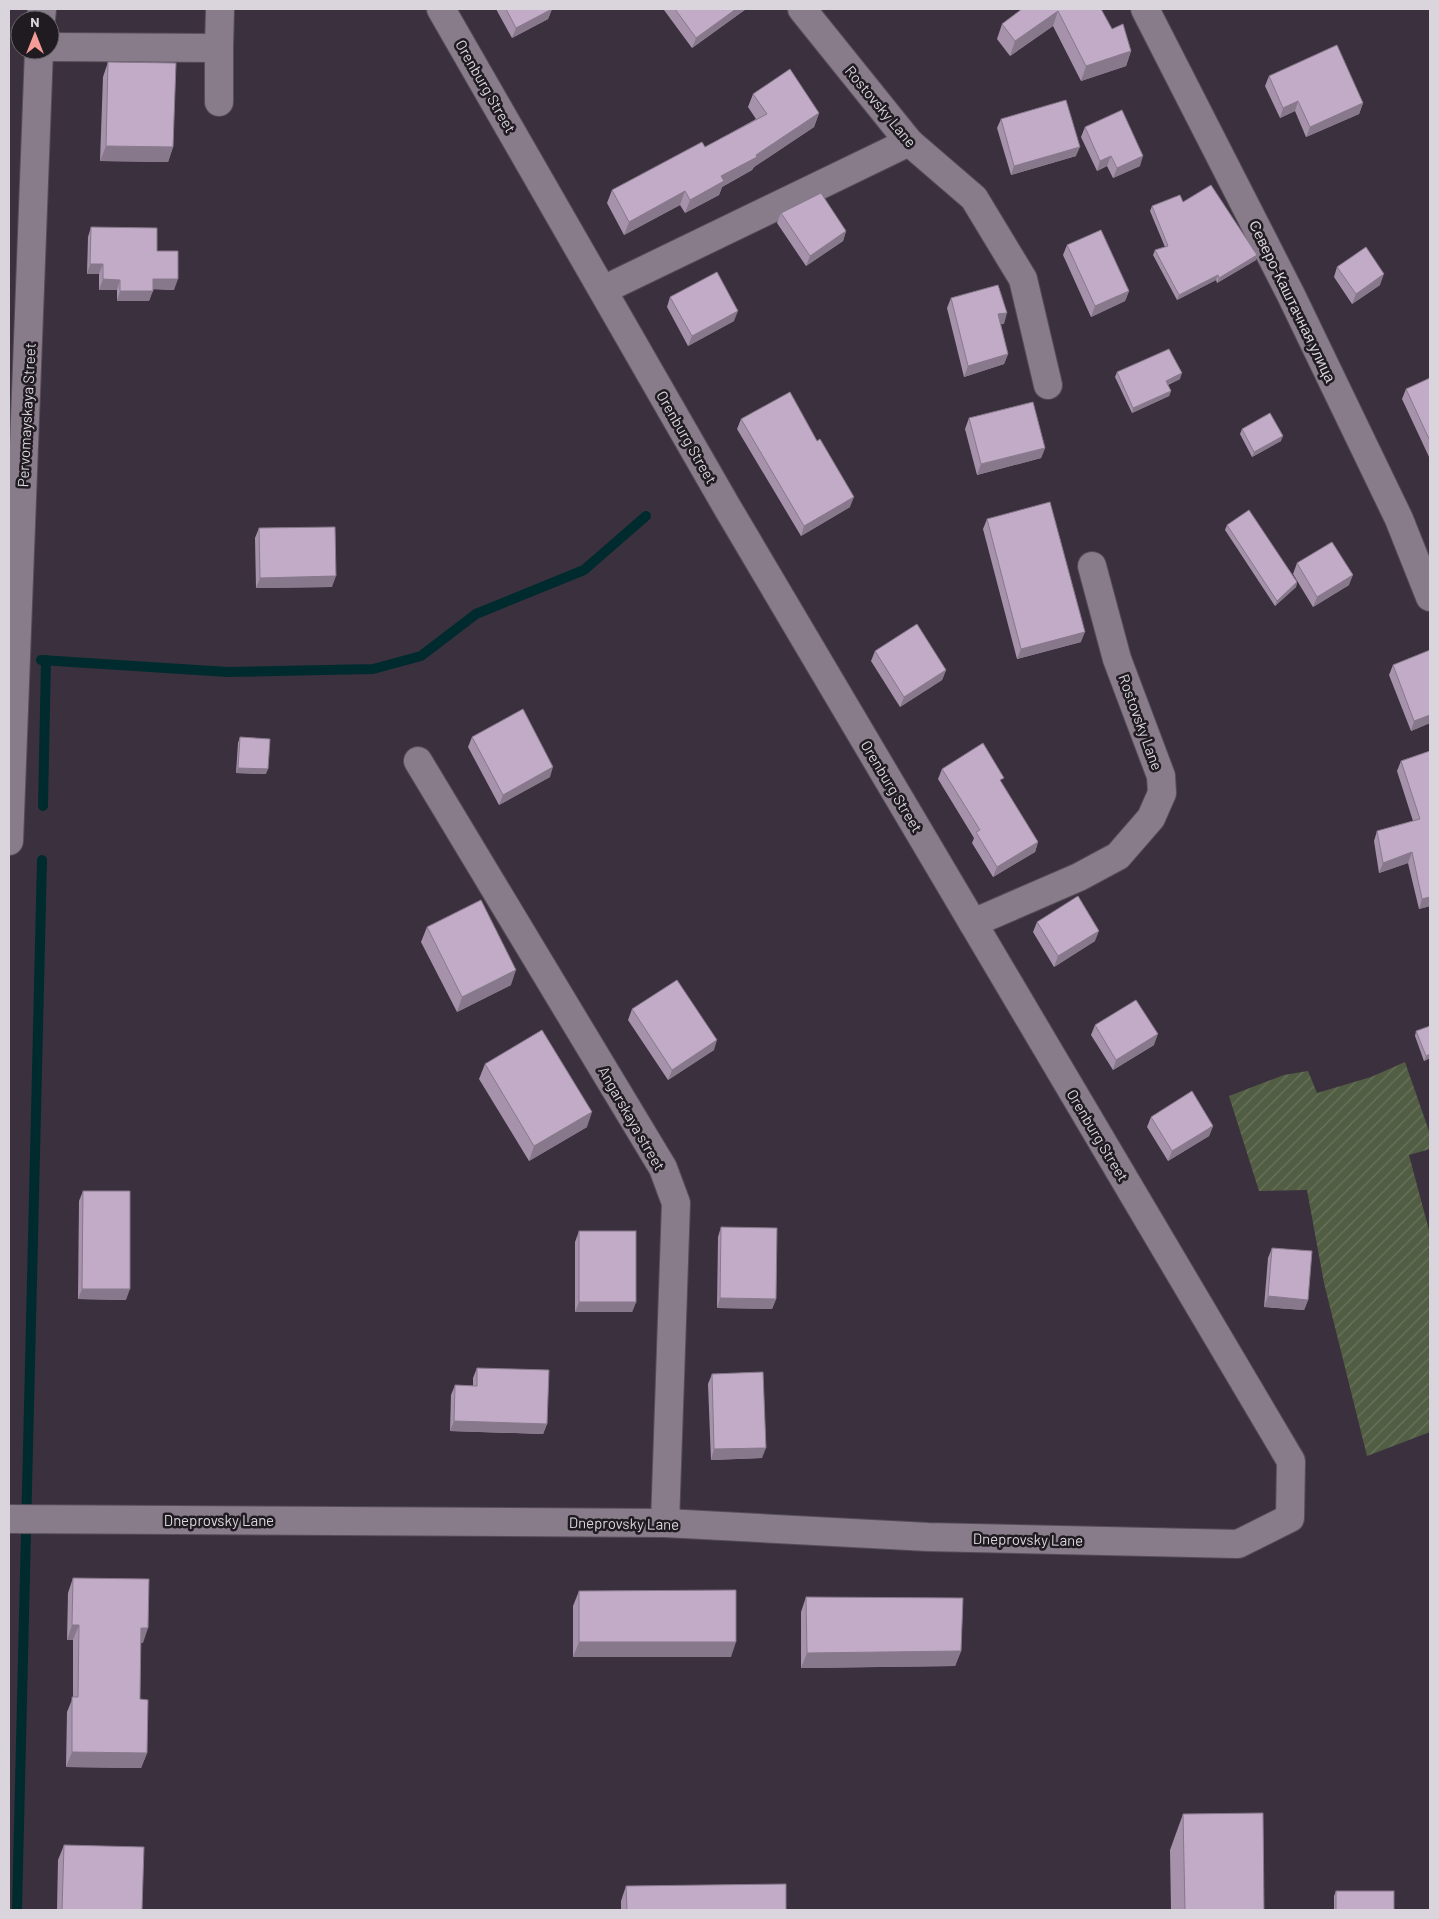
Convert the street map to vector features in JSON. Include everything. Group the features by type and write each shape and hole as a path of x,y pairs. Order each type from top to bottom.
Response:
{"street":[{"path":"219,102 220,9"},
{"name":"Orenburg Street","path":"441,9 726,507 1291,1461 1290,1518 1238,1544"},
{"name":"Rostovsky Lane","path":"802,9 909,142 974,198 1023,279 1048,385"},
{"name":"Северо-Каштачная улица","path":"1145,9 1321,358 1399,519 1430,597"},
{"path":"60,47 219,48"},
{"name":"Pervomayskaya Street","path":"9,841 11,693 28,376 39,60"},
{"path":"603,290 909,142"},
{"name":"Rostovsky Lane","path":"973,923 1080,877 1118,856 1151,818 1162,793 1161,776 1117,659 1092,566"},
{"name":"Angarskaya street","path":"418,761 663,1168 676,1203 665,1523"},
{"name":"Dneprovsky Lane","path":"9,1519 665,1523 928,1537 1238,1544"}],"green space":[{"path":"1405,1062 1430,1134 1430,1149 1409,1155 1430,1234 1430,1432 1367,1456 1324,1283 1307,1190 1259,1191 1229,1096 1284,1075 1308,1071 1317,1093 1371,1077"}],"building":[{"path":"506,9 552,9 516,28"},
{"path":"675,9 736,9 696,38"},
{"path":"1022,9 1101,9 1112,29 1123,24 1131,51 1086,66 1058,11 1015,41 1002,24"},
{"path":"1337,45 1363,103 1310,127 1298,101 1283,108 1269,76"},
{"path":"108,62 176,63 173,147 106,146"},
{"path":"790,69 819,113 756,155 757,157 721,176 724,181 690,200 685,191 629,222 612,190 702,142 705,147 767,114 753,94"},
{"path":"1066,100 1080,147 1014,166 1001,119"},
{"path":"1122,110 1143,156 1117,168 1111,156 1100,161 1085,127"},
{"path":"1211,185 1257,255 1219,278 1218,275 1179,295 1155,250 1168,246 1152,206 1180,195 1183,202"},
{"path":"821,193 846,231 810,256 781,213"},
{"path":"91,227 157,228 157,251 178,251 178,279 153,279 153,291 120,291 120,280 103,279 103,264 90,264"},
{"path":"1101,230 1129,291 1095,306 1067,245"},
{"path":"1366,247 1384,274 1356,294 1337,267"},
{"path":"717,272 738,311 692,336 670,297"},
{"path":"998,285 1007,313 998,314 1008,354 968,366 951,298"},
{"path":"1169,349 1182,373 1166,381 1171,391 1133,408 1117,372"},
{"path":"1430,378 1430,441 1406,389"},
{"path":"790,392 817,441 820,439 854,497 804,526 741,419"},
{"path":"1033,402 1045,448 981,464 969,418"},
{"path":"1270,413 1283,436 1254,452 1242,429"},
{"path":"1050,502 1085,632 1021,649 987,519"},
{"path":"1249,510 1297,582 1277,601 1227,525"},
{"path":"335,527 336,576 260,578 259,528"},
{"path":"1332,542 1353,575 1317,597 1297,563"},
{"path":"917,624 946,670 904,697 875,651"},
{"path":"1430,650 1430,715 1414,721 1393,665"},
{"path":"523,709 553,767 503,795 472,737"},
{"path":"240,737 270,739 268,769 238,768"},
{"path":"983,743 1004,778 1000,780 1038,842 997,867 976,832 980,830 942,769"},
{"path":"1430,751 1430,897 1422,899 1412,852 1383,863 1377,831 1420,819 1401,761"},
{"path":"1078,896 1099,931 1058,956 1037,922"},
{"path":"481,900 516,970 462,997 427,927"},
{"path":"677,980 717,1040 672,1070 632,1009"},
{"path":"1136,1000 1158,1034 1116,1060 1095,1025"},
{"path":"1430,1026 1430,1054 1426,1056 1416,1031"},
{"path":"542,1030 592,1112 534,1146 485,1064"},
{"path":"1192,1091 1213,1126 1172,1151 1151,1117"},
{"path":"83,1191 130,1191 130,1289 82,1289"},
{"path":"721,1227 777,1228 776,1299 720,1298"},
{"path":"579,1231 636,1231 636,1302 579,1302"},
{"path":"1272,1248 1312,1251 1308,1300 1268,1296"},
{"path":"477,1368 549,1370 547,1424 454,1421 455,1385 477,1386"},
{"path":"763,1372 766,1448 714,1449 712,1374"},
{"path":"73,1578 149,1579 148,1628 141,1628 140,1699 148,1700 147,1753 72,1752 72,1697 78,1697 79,1625 72,1625"},
{"path":"736,1590 736,1642 579,1642 579,1591"},
{"path":"806,1597 963,1598 961,1651 807,1653"},
{"path":"1263,1813 1264,1910 1185,1910 1183,1814"},
{"path":"64,1845 144,1847 142,1910 62,1910"},
{"path":"786,1884 786,1910 627,1910 626,1886"},
{"path":"1336,1891 1394,1891 1394,1910 1336,1910"}],"waterway":[{"path":"41,660 228,672 373,669 421,656 476,614 584,570 646,516"},
{"path":"43,806 46,660"},
{"path":"17,1910 42,860"}]}
